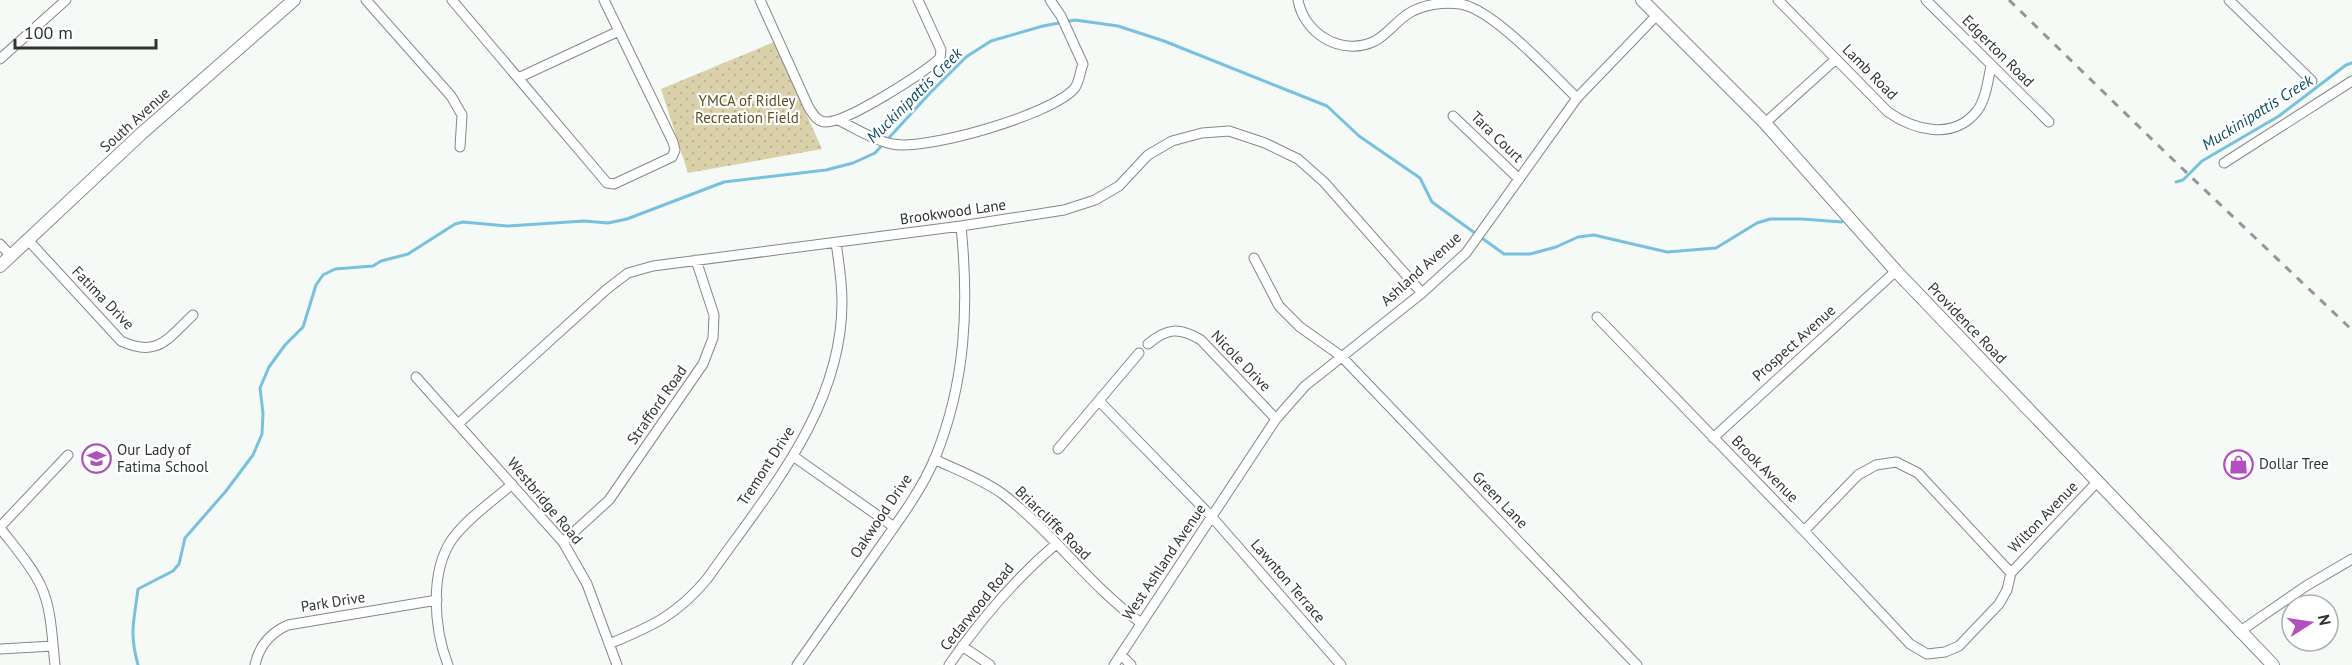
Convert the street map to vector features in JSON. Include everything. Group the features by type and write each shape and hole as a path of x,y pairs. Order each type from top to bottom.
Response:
{"street":[{"path":"0,59 66,0"},
{"path":"366,0 452,96 462,115 460,147"},
{"path":"452,0 607,183 614,184 672,157 675,150 604,0"},
{"path":"760,0 808,108 824,122 838,120 896,89 928,69 940,58 941,50 918,0"},
{"path":"838,120 893,144 937,142 962,136 1049,106 1075,89 1083,64 1061,16 1050,0"},
{"path":"1298,0 1301,13 1312,29 1330,42 1351,46 1374,41 1410,12 1435,4 1463,2 1502,28 1577,98"},
{"name":"Providence Road","path":"1642,0 1765,123 1896,271 2273,665"},
{"name":"Lamb Road","path":"1778,0 1887,112 1906,124 1925,130 1945,130 1965,122 1978,110 1987,88 1991,66"},
{"name":"Edgerton Road","path":"1926,0 2049,122"},
{"path":"2229,0 2312,81"},
{"name":"South Avenue","path":"0,266 142,133 290,1"},
{"name":"Ashland Avenue","path":"1240,477 1276,419 1305,386 1422,293 1467,253 1577,98 1657,15"},
{"path":"518,78 619,31"},
{"path":"1765,123 1836,59"},
{"path":"2224,163 2352,81"},
{"name":"Tara Court","path":"1453,116 1519,179"},
{"name":"Brookwood Lane","path":"459,423 618,279 640,269 1064,210 1095,200 1119,186 1148,155 1172,141 1202,133 1229,131 1265,143 1298,159 1324,182 1422,293"},
{"name":"Oakwood Drive","path":"796,665 915,498 934,459 953,406 963,351 966,302 961,226"},
{"name":"Fatima Drive","path":"28,240 121,341 137,348 160,346 193,315"},
{"name":"Tremont Drive","path":"609,644 652,626 678,610 692,597 793,456 817,413 833,367 838,344 842,301 836,243"},
{"path":"0,244 11,256"},
{"name":"Green Lane","path":"1254,258 1280,306 1300,327 1341,356 1637,665"},
{"name":"Strafford Road","path":"563,542 609,500 703,364 713,338 714,315 696,260"},
{"name":"Prospect Avenue","path":"1713,438 1896,271"},
{"name":"Brook Avenue","path":"1597,317 1910,644"},
{"name":"Nicole Drive","path":"1148,344 1161,333 1171,330 1191,334 1201,340 1276,419"},
{"path":"1058,448 1100,402 1139,353"},
{"name":"Westbridge Road","path":"416,377 563,542 586,584 617,665"},
{"name":"Lawnton Terrace","path":"1100,402 1212,517 1341,665"},
{"path":"55,665 49,614 41,586 0,527 68,455"},
{"path":"793,456 894,527"},
{"name":"Briarcliffe Road","path":"934,459 1002,493 1114,603 1141,623"},
{"path":"1804,531 1858,475 1876,465 1896,462 1918,472 2011,573"},
{"name":"West Ashland Avenue","path":"1114,665 1240,477"},
{"name":"Wilton Avenue","path":"1910,644 1927,654 1945,652 1959,646 1999,604 2007,590 2011,573 2098,481"},
{"path":"448,665 441,639 437,600 442,562 452,539 512,484"},
{"name":"Cedarwood Road","path":"948,665 1022,573 1056,544"},
{"path":"2239,632 2306,586 2352,559"},
{"name":"Park Drive","path":"255,665 268,638 288,625 437,600"},
{"path":"0,649 53,646"},
{"path":"962,646 990,665"},
{"path":"1121,655 1131,665"}],"green space":[{"name":"YMCA of Ridley Recreation Field","path":"774,42 822,149 688,173 661,89"}],"waterway":[{"name":"Muckinipattis Creek","path":"138,665 133,635 138,589 173,571 179,564 185,538 226,491 253,455 262,434 263,413 260,388 269,367 285,345 303,327 316,285 323,275 335,269 373,266 381,261 408,254 455,224 463,222 507,226 584,221 608,223 627,219 724,182 826,170 853,163 875,153 966,57 991,41 1043,26 1075,20 1118,26 1164,41 1327,106 1359,136 1420,178 1432,202 1504,254 1530,254 1556,247 1578,237 1594,235 1667,252 1716,248 1757,223 1770,219 1842,222"},
{"name":"Muckinipattis Creek","path":"2176,182 2183,180 2202,161 2279,116 2346,65 2352,63"}],"railway":[{"path":"2009,0 2352,330"}],"place":[{"name":"Our Lady of Fatima School","path":"96,459"},
{"name":"Dollar Tree","path":"2238,464"}]}
